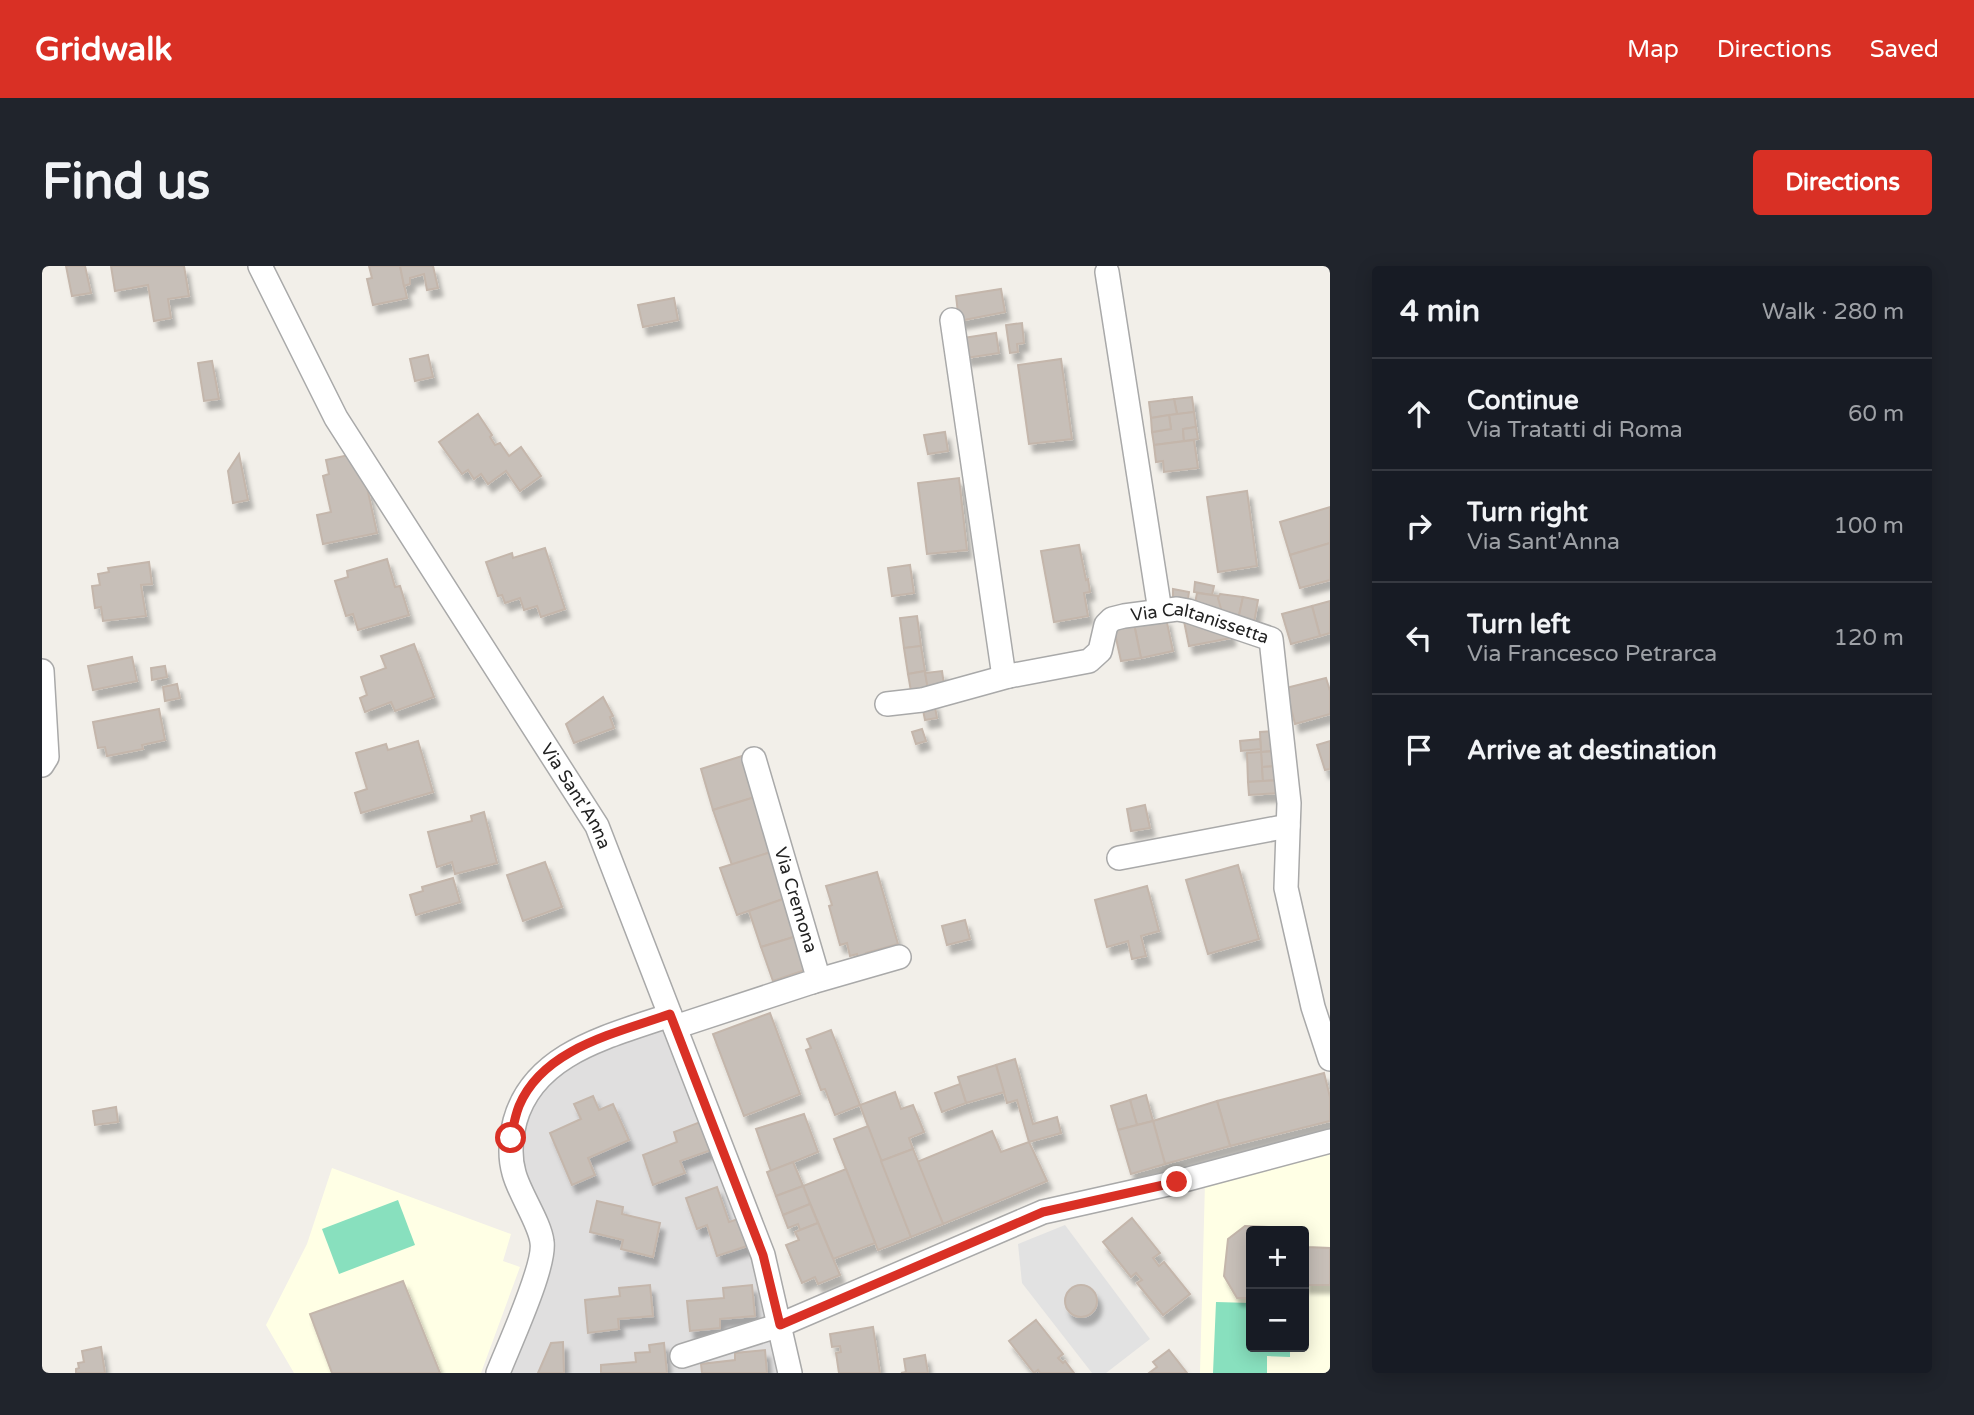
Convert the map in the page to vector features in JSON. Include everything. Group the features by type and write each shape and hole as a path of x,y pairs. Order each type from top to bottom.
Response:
{"street":[{"name":"Via Sant'Anna","path":"260,266 336,418 597,826 763,1255 790,1373"},
{"path":"1107,272 1160,611"},
{"path":"887,704 922,700 1009,677 1003,670 953,320"},
{"name":"Via Caltanissetta","path":"1009,677 1089,661 1100,651 1106,625 1112,620 1160,611 1188,611 1271,639 1289,803 1286,888 1313,1007 1330,1059"},
{"path":"42,671 47,757 42,765"},
{"name":"Via Cremona","path":"754,759 817,970 818,977 812,982"},
{"path":"1119,858 1288,826"},
{"path":"498,1373 539,1268 542,1242 513,1172 511,1138 520,1104 539,1076 566,1054 672,1021 900,957"},
{"path":"682,1356 780,1325 1043,1212 1177,1182 1330,1141"}],"shaded area":[{"path":"670,1015 763,1255 790,1373 498,1373 539,1268 513,1172 539,1075"},
{"path":"1330,1153 1330,1373 1200,1373 1205,1182"},
{"path":"332,1168 511,1234 503,1261 520,1267 481,1373 294,1373 266,1325 307,1244"},
{"path":"1065,1225 1150,1339 1106,1373 1092,1373 1022,1283 1018,1244"}],"green space":[{"path":"398,1200 415,1245 339,1274 322,1229"},
{"path":"1216,1302 1246,1303 1246,1352 1290,1352 1290,1357 1267,1356 1267,1373 1213,1373"}],"building":[{"path":"66,266 85,266 91,293 72,296"},
{"path":"111,266 184,266 189,296 168,299 171,318 154,321 148,285 115,291"},
{"path":"369,266 400,266 407,298 373,305 367,279 372,278"},
{"path":"400,266 433,266 438,288 427,290 424,274 410,278 410,284 404,286"},
{"path":"1001,289 1005,312 959,321 956,296"},
{"path":"674,298 678,320 643,327 638,305"},
{"path":"1022,323 1024,343 1017,344 1018,352 1010,353 1006,325"},
{"path":"996,333 999,353 966,358 963,338"},
{"path":"428,355 433,377 415,381 410,359"},
{"path":"1061,359 1072,439 1029,444 1018,365"},
{"path":"212,361 219,399 204,401 198,363"},
{"path":"1192,397 1194,412 1177,414 1174,399"},
{"path":"1174,399 1177,414 1151,418 1149,402"},
{"path":"1194,412 1196,427 1183,429 1184,441 1154,445 1152,432 1171,429 1169,415"},
{"path":"478,414 492,435 490,437 495,445 500,443 509,456 521,447 541,476 520,491 506,471 488,484 481,474 474,479 468,470 462,474 439,442"},
{"path":"1169,415 1171,429 1152,432 1151,418"},
{"path":"1196,427 1198,439 1184,441 1183,429"},
{"path":"945,432 948,451 928,454 924,435"},
{"path":"1194,440 1198,468 1164,472 1163,461 1156,462 1154,445"},
{"path":"239,454 248,500 233,503 228,471"},
{"path":"353,454 362,464 377,533 323,544 317,515 331,512 323,476 329,474 326,460"},
{"path":"959,478 967,550 927,554 918,483"},
{"path":"1247,491 1257,566 1218,572 1207,497"},
{"path":"1330,507 1330,543 1290,555 1280,522"},
{"path":"1330,543 1330,580 1300,588 1290,555"},
{"path":"1079,545 1090,592 1084,593 1088,616 1054,622 1041,551"},
{"path":"545,548 565,609 541,617 537,606 524,610 520,598 505,603 502,595 498,596 486,562 512,553 513,558"},
{"path":"387,559 395,587 400,586 409,615 358,630 353,614 346,616 335,581 348,577 347,571"},
{"path":"149,562 152,584 141,585 146,616 103,621 101,607 95,608 92,586 100,585 98,574 109,572 108,568"},
{"path":"910,565 914,593 892,596 888,568"},
{"path":"1195,582 1214,586 1212,595 1194,592"},
{"path":"1173,589 1189,592 1187,606 1173,602"},
{"path":"1197,593 1219,596 1223,616 1194,608"},
{"path":"1220,594 1243,597 1238,620 1223,616 1218,598"},
{"path":"1243,597 1258,600 1254,623 1238,620"},
{"path":"1330,601 1330,633 1320,636 1312,606"},
{"path":"1312,606 1320,636 1291,644 1282,614"},
{"path":"917,616 921,646 904,648 900,618"},
{"path":"1183,616 1229,628 1231,638 1189,646"},
{"path":"1166,618 1173,651 1141,658 1134,624"},
{"path":"1134,624 1141,658 1121,661 1114,629"},
{"path":"414,644 434,697 395,711 391,702 365,712 360,698 367,695 361,677 386,668 381,656"},
{"path":"921,646 925,671 908,674 904,648"},
{"path":"132,657 137,681 93,690 88,666"},
{"path":"165,666 167,677 152,680 151,668"},
{"path":"925,671 929,695 912,697 908,674"},
{"path":"942,671 945,692 929,695 925,673"},
{"path":"1326,678 1330,691 1330,714 1295,724 1286,688"},
{"path":"177,684 180,698 165,701 163,687"},
{"path":"603,697 613,716 610,717 614,728 574,743 566,724"},
{"path":"934,702 937,718 925,720 922,705"},
{"path":"159,709 165,740 142,745 143,749 107,756 105,747 98,748 93,722"},
{"path":"922,729 926,741 916,744 912,732"},
{"path":"1276,731 1277,751 1261,752 1260,732"},
{"path":"1260,739 1261,749 1241,751 1240,741"},
{"path":"418,741 433,792 361,813 355,793 367,789 356,753 386,744 388,750"},
{"path":"1330,741 1330,769 1325,770 1317,745"},
{"path":"1277,751 1278,766 1262,767 1261,752"},
{"path":"1261,752 1263,781 1248,782 1247,753"},
{"path":"742,756 755,797 713,810 701,769"},
{"path":"1278,766 1280,780 1263,781 1262,767"},
{"path":"1280,780 1280,793 1249,795 1248,782"},
{"path":"755,797 771,852 732,865 713,810"},
{"path":"1145,805 1150,828 1131,831 1127,809"},
{"path":"484,812 497,863 455,874 452,862 437,867 428,832 472,821 471,816"},
{"path":"771,852 786,898 737,915 720,868"},
{"path":"545,862 562,907 523,921 507,875"},
{"path":"1238,865 1259,939 1208,954 1186,880"},
{"path":"877,872 898,944 866,953 867,957 858,959 857,954 850,956 847,943 840,945 826,886"},
{"path":"453,878 460,902 416,915 410,895 423,891 422,887"},
{"path":"1147,886 1159,931 1141,936 1146,956 1132,959 1128,941 1107,947 1095,900"},
{"path":"786,898 797,936 761,947 749,911"},
{"path":"965,920 970,939 947,945 942,926"},
{"path":"797,936 808,969 773,981 761,947"},
{"path":"770,1013 800,1094 744,1116 713,1034"},
{"path":"831,1030 860,1105 835,1115 825,1089 821,1090 806,1050 811,1048 807,1039"},
{"path":"1015,1059 1033,1124 1057,1117 1061,1133 1029,1142 1017,1100 1007,1103 996,1065"},
{"path":"996,1065 1004,1092 966,1103 958,1077"},
{"path":"1324,1073 1330,1097 1330,1121 1230,1146 1217,1101"},
{"path":"960,1084 966,1103 942,1112 935,1093"},
{"path":"895,1092 901,1109 913,1105 924,1132 909,1138 913,1149 881,1161 860,1105"},
{"path":"1146,1095 1153,1121 1137,1125 1130,1100"},
{"path":"593,1096 599,1110 613,1104 629,1140 588,1158 595,1175 572,1185 550,1133 581,1119 574,1104"},
{"path":"1130,1100 1137,1125 1118,1130 1111,1106"},
{"path":"1217,1101 1230,1146 1165,1164 1153,1121"},
{"path":"116,1107 118,1122 95,1125 93,1111"},
{"path":"804,1114 818,1152 771,1171 756,1129"},
{"path":"703,1121 714,1149 680,1161 685,1173 653,1185 643,1155 677,1142 674,1132"},
{"path":"1153,1121 1165,1164 1131,1174 1118,1130"},
{"path":"868,1126 911,1237 878,1250 834,1139"},
{"path":"992,1131 1001,1152 1029,1142 1047,1181 943,1224 917,1162"},
{"path":"913,1149 943,1224 911,1237 881,1161"},
{"path":"793,1162 803,1186 776,1196 767,1172"},
{"path":"846,1169 875,1243 833,1259 803,1186"},
{"path":"803,1186 810,1204 783,1215 776,1196"},
{"path":"717,1187 729,1222 741,1218 750,1245 717,1256 707,1225 697,1229 686,1198"},
{"path":"597,1201 623,1207 622,1214 660,1223 653,1257 621,1249 623,1240 590,1232"},
{"path":"810,1204 818,1223 800,1230 798,1224 788,1228 783,1215"},
{"path":"1132,1218 1160,1253 1153,1258 1159,1266 1164,1262 1190,1294 1163,1315 1137,1283 1142,1280 1136,1273 1131,1277 1103,1242"},
{"path":"818,1223 840,1275 818,1284 815,1277 802,1283 786,1245 799,1240 795,1232"},
{"path":"1246,1226 1246,1298 1237,1298 1224,1276 1228,1239"},
{"path":"1309,1247 1330,1248 1330,1285 1309,1285"},
{"path":"403,1281 440,1373 332,1373 310,1314"},
{"path":"650,1285 653,1316 618,1319 619,1329 588,1333 585,1300 620,1296 619,1288"},
{"path":"752,1285 755,1316 720,1319 720,1328 690,1331 687,1301 724,1298 723,1288"},
{"path":"1081,1285 1093,1289 1097,1301 1093,1313 1081,1317 1069,1313 1065,1301 1069,1289"},
{"path":"1036,1320 1063,1354 1058,1358 1063,1363 1065,1361 1074,1373 1040,1373 1038,1370 1034,1373 1009,1341"},
{"path":"873,1327 880,1373 839,1373 836,1353 841,1352 840,1346 832,1347 830,1334"},
{"path":"563,1342 564,1373 538,1373 551,1343"},
{"path":"664,1343 667,1373 601,1373 601,1365 636,1362 635,1353 650,1352 649,1345"},
{"path":"101,1347 105,1373 76,1373 78,1363 84,1362 82,1351"},
{"path":"765,1350 767,1373 702,1373 701,1364 735,1360 735,1353"},
{"path":"1169,1350 1187,1373 1149,1373 1157,1367 1153,1362"},
{"path":"925,1355 928,1373 901,1373 906,1372 904,1359"}],"route":[{"path":"511,1138 520,1104 539,1076 566,1054 670,1014 763,1255 780,1325 1043,1212 1177,1182"}]}
